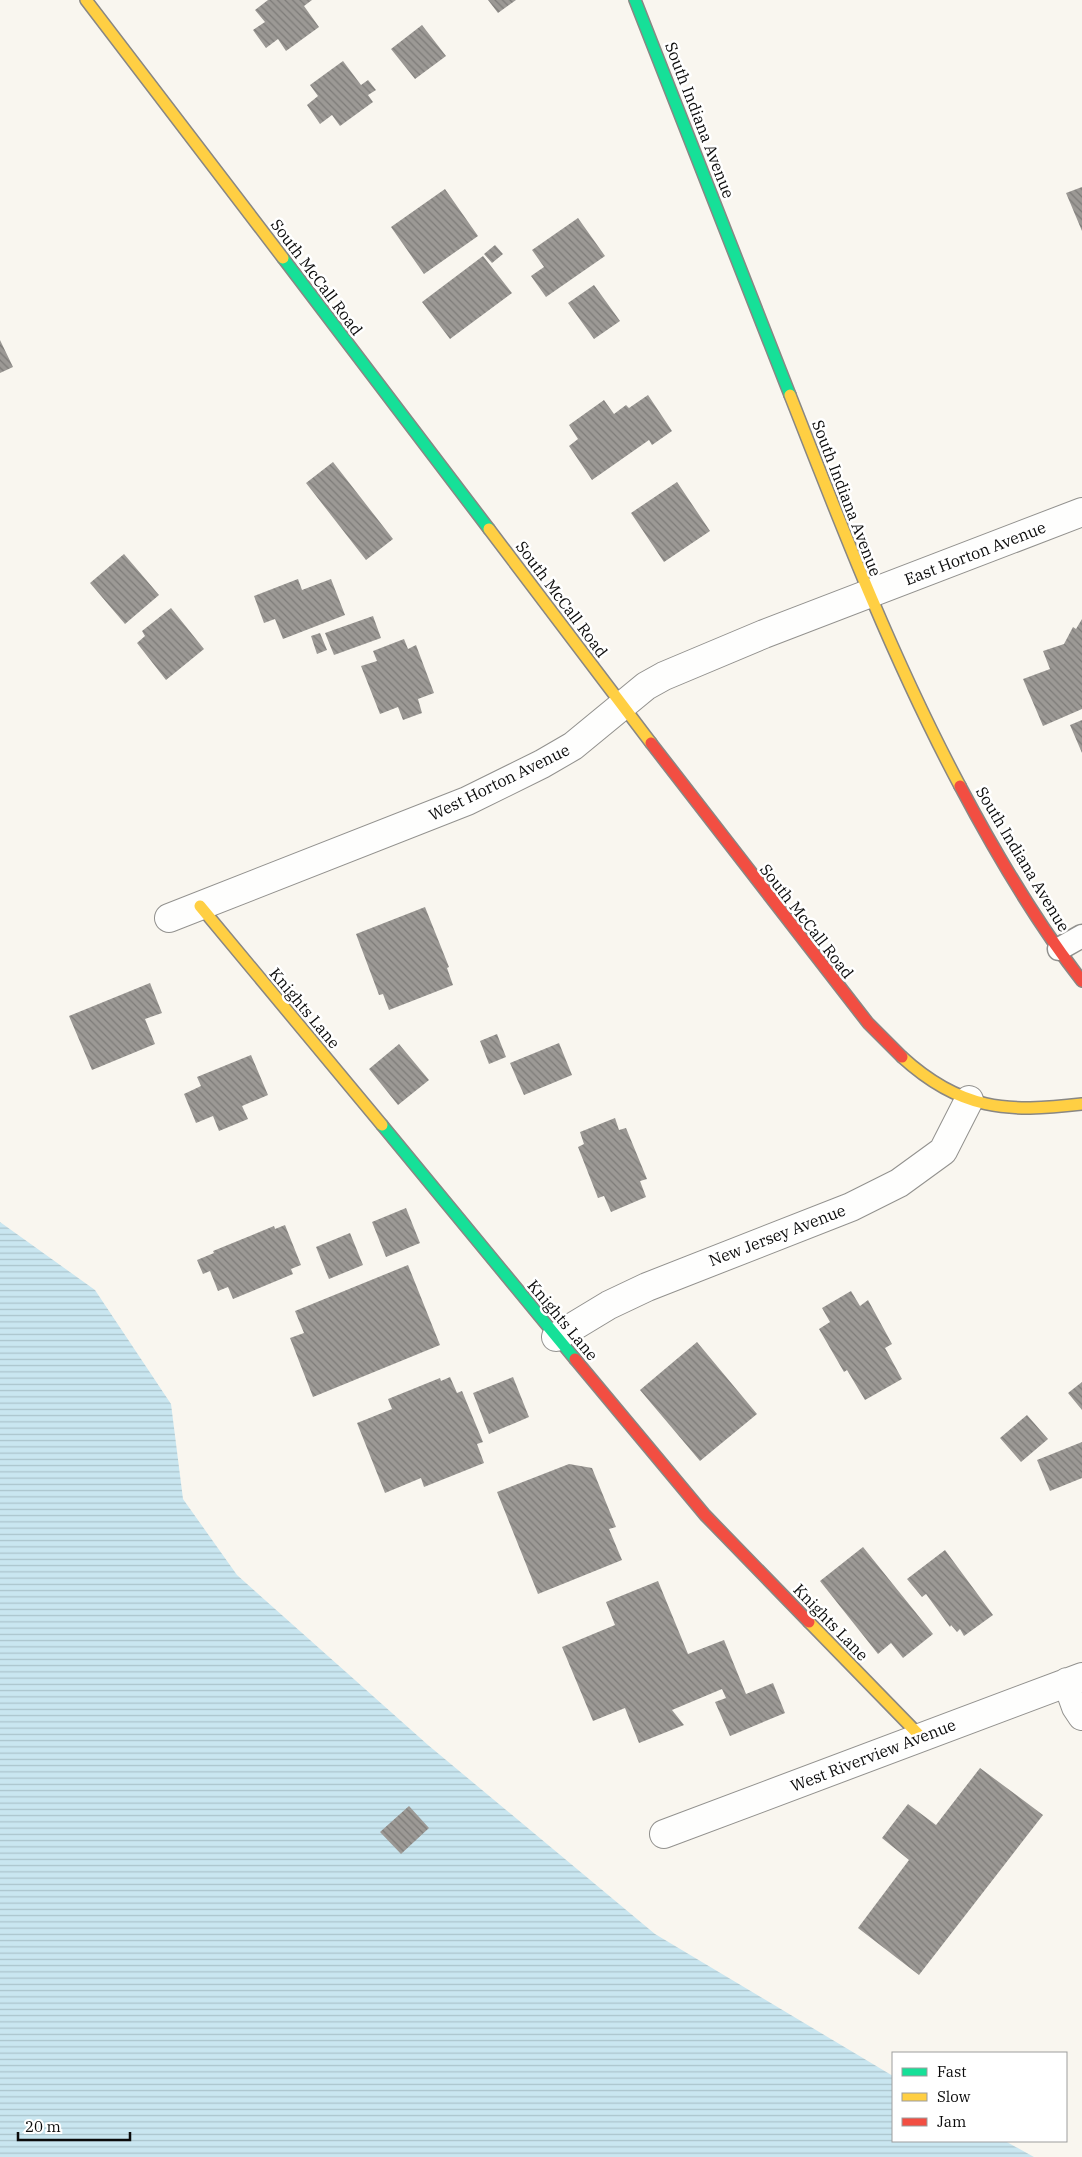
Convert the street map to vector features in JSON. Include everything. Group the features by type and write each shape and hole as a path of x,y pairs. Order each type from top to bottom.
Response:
{"street":[{"name":"South McCall Road","path":"86,0 622,706 868,1023 896,1053 942,1085 969,1100 991,1106 1010,1108 1082,1104"},
{"name":"South Indiana Avenue","path":"636,0 868,594 930,730 991,844 1059,950 1082,981"},
{"name":"East Horton Avenue","path":"868,594 1082,512"},
{"name":"West Horton Avenue","path":"169,918 467,801 542,764 573,746 646,686 664,676 868,594"},
{"name":"Knights Lane","path":"200,906 705,1515 921,1737"},
{"name":"New Jersey Avenue","path":"556,1337 609,1305 647,1287 851,1207 899,1183 943,1151 969,1100"},
{"name":"West Riverview Avenue","path":"664,1834 1074,1680"},
{"path":"1074,1680 1076,1707 1082,1716"}],"lane":[{"path":"1059,950 1082,936"}],"water":[{"path":"0,1222 95,1290 171,1404 183,1499 237,1575 428,1745 655,1934 892,2075 892,2142 1007,2142 1034,2157 0,2157"}],"building":[{"path":"268,0 312,0 304,6 319,27 286,51 278,39 266,48 253,30 265,22 255,10"},
{"path":"488,0 516,0 498,13"},
{"path":"422,25 446,56 415,79 391,49"},
{"path":"343,61 361,85 368,80 376,90 368,95 373,102 340,126 332,115 320,124 307,105 318,96 310,85"},
{"path":"1082,187 1082,231 1066,193"},
{"path":"445,189 478,236 424,274 391,227"},
{"path":"578,218 605,256 546,297 531,276 544,267 532,250"},
{"path":"495,245 503,254 492,263 484,254"},
{"path":"483,256 512,293 450,339 422,302"},
{"path":"594,285 620,321 594,339 568,303"},
{"path":"0,340 13,367 0,373"},
{"path":"648,395 672,431 652,445 649,440 592,480 569,446 578,439 569,425 604,400 614,414 626,405 629,408"},
{"path":"333,462 393,539 366,560 306,483"},
{"path":"677,482 710,531 664,562 631,513"},
{"path":"124,554 159,595 125,624 90,583"},
{"path":"298,579 302,590 331,579 345,615 283,639 275,619 264,623 254,596"},
{"path":"171,608 204,649 166,680 137,643 145,636 142,631"},
{"path":"373,616 381,638 334,655 325,633"},
{"path":"1082,619 1082,709 1043,726 1023,679 1050,669 1043,651 1064,644 1073,627 1076,629"},
{"path":"320,633 327,650 317,654 311,636"},
{"path":"404,639 408,649 416,645 434,693 418,699 422,713 403,720 398,707 380,714 361,666 377,661 373,651"},
{"path":"1082,720 1082,753 1070,725"},
{"path":"425,907 449,967 447,968 453,985 389,1010 383,994 379,995 356,934"},
{"path":"150,983 162,1013 145,1019 155,1044 92,1070 69,1016"},
{"path":"497,1034 506,1057 489,1064 480,1041"},
{"path":"559,1043 572,1075 524,1095 510,1063"},
{"path":"399,1044 429,1080 398,1105 369,1069"},
{"path":"251,1055 268,1095 242,1106 248,1119 219,1131 213,1116 196,1123 184,1094 201,1086 197,1077"},
{"path":"615,1118 619,1130 626,1128 647,1179 640,1181 646,1197 611,1212 604,1196 598,1198 578,1147 584,1144 580,1132"},
{"path":"406,1208 420,1243 386,1257 372,1222"},
{"path":"285,1225 301,1265 291,1269 293,1274 233,1299 228,1287 218,1291 210,1271 203,1274 197,1260 214,1253 213,1251 274,1226 275,1229"},
{"path":"350,1233 363,1265 329,1279 316,1247"},
{"path":"408,1265 440,1345 313,1397 290,1338 304,1333 295,1311"},
{"path":"851,1291 860,1306 868,1300 892,1344 885,1348 902,1379 865,1400 847,1370 844,1372 819,1329 830,1322 822,1308"},
{"path":"697,1342 757,1414 700,1461 640,1390"},
{"path":"450,1377 457,1393 462,1391 483,1442 477,1444 484,1463 424,1487 421,1478 385,1493 357,1423 392,1409 388,1399 440,1378 441,1381"},
{"path":"513,1377 529,1417 489,1434 473,1393"},
{"path":"1082,1382 1082,1410 1068,1393"},
{"path":"1027,1415 1048,1439 1021,1462 1000,1438"},
{"path":"1082,1442 1082,1478 1050,1491 1037,1460"},
{"path":"569,1464 592,1468 616,1527 609,1529 622,1560 538,1594 497,1492"},
{"path":"863,1547 933,1634 903,1658 891,1643 878,1654 820,1581"},
{"path":"945,1550 993,1615 964,1636 960,1629 957,1632 951,1625 950,1627 926,1594 922,1597 907,1579"},
{"path":"658,1581 688,1654 724,1640 746,1694 773,1683 785,1713 730,1736 715,1702 726,1698 722,1689 672,1710 684,1725 639,1743 625,1708 593,1721 562,1647 615,1625 606,1602"},
{"path":"980,1768 1043,1815 919,1975 858,1928 909,1860 882,1838 908,1804 936,1825"},
{"path":"409,1806 429,1828 401,1854 380,1832"}],"traffic: fast":[{"path":"635,0 790,395"},
{"path":"283,258 489,529"},
{"path":"382,1125 575,1359"}],"traffic: slow":[{"path":"86,0 283,258"},
{"path":"790,395 890,642 960,786"},
{"path":"489,529 651,743"},
{"path":"200,906 382,1125"},
{"path":"902,1057 923,1075 944,1088 965,1098 986,1104 1030,1108 1082,1104"},
{"path":"809,1622 921,1737"}],"traffic: jam":[{"path":"651,743 868,1023 902,1057"},
{"path":"960,786 1017,886 1048,935 1082,981"},
{"path":"575,1359 705,1515 809,1622"}]}
